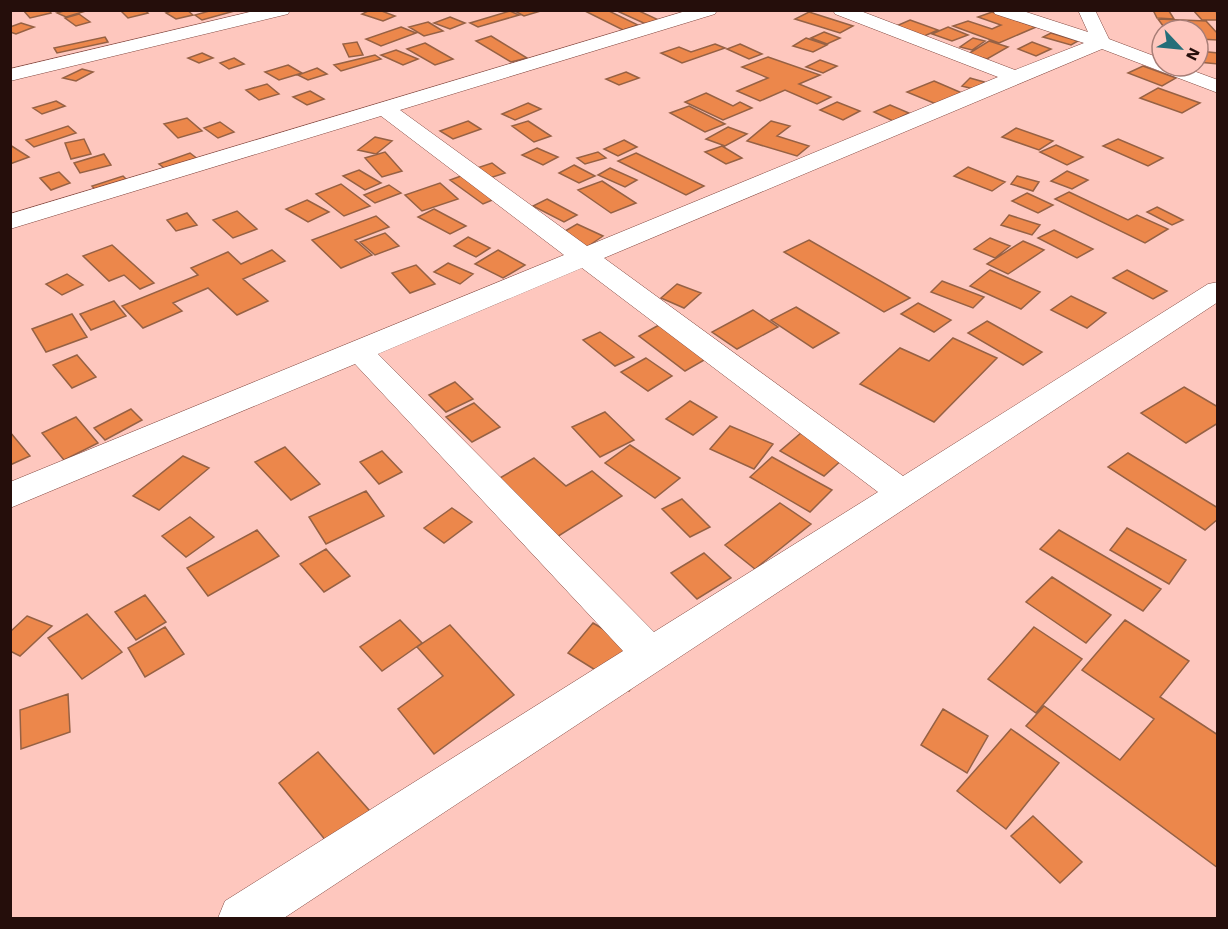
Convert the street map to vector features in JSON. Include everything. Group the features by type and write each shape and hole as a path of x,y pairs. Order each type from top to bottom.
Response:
{"street":[{"path":"10,75 282,10"},
{"path":"10,222 709,10"},
{"path":"841,10 1015,77"},
{"path":"1001,10 1102,43 1218,87"},
{"path":"1086,10 1102,43"},
{"path":"10,495 1015,77 1102,43"},
{"path":"385,108 903,493"},
{"path":"242,918 1218,290"},
{"path":"358,350 651,654"}],"building":[{"path":"23,10 49,10 51,13 30,18"},
{"path":"67,10 89,10 66,17 57,13"},
{"path":"120,10 145,10 148,13 128,18"},
{"path":"174,10 187,10 193,15 176,19 166,13"},
{"path":"213,10 238,10 202,20 195,15"},
{"path":"370,10 379,10 395,16 383,21 362,14"},
{"path":"513,10 544,10 524,16"},
{"path":"583,10 607,10 638,25 623,30"},
{"path":"615,10 637,10 661,21 648,25"},
{"path":"1153,10 1169,11 1173,18 1157,18"},
{"path":"1193,10 1216,10 1218,20 1210,20 1210,18 1200,18"},
{"path":"510,11 519,15 478,27 470,23"},
{"path":"809,12 853,26 840,33 795,19"},
{"path":"992,12 1036,27 999,43 953,26 968,21 992,29 1001,25 978,17"},
{"path":"79,14 90,22 76,26 65,18"},
{"path":"450,17 465,23 450,29 434,23"},
{"path":"910,20 938,30 922,37 894,27"},
{"path":"428,22 443,31 424,36 409,27"},
{"path":"21,23 34,27 16,34 10,32 10,27"},
{"path":"1210,25 1218,34 1218,40 1210,40"},
{"path":"401,27 416,33 381,46 366,39"},
{"path":"948,27 968,35 952,41 932,34"},
{"path":"824,32 840,38 827,44 811,38"},
{"path":"1051,33 1078,41 1071,45 1043,37"},
{"path":"491,36 527,58 511,62 476,41"},
{"path":"105,37 108,42 57,53 54,48"},
{"path":"806,38 827,45 813,52 793,46"},
{"path":"973,38 985,41 972,50 960,47"},
{"path":"989,41 1008,47 987,59 968,54"},
{"path":"357,42 363,55 349,57 343,44"},
{"path":"1032,42 1051,49 1036,56 1018,49"},
{"path":"425,43 453,59 435,65 407,49"},
{"path":"715,44 725,48 682,63 661,53 679,47 691,52"},
{"path":"740,44 762,54 749,59 727,49"},
{"path":"396,50 418,59 403,65 381,55"},
{"path":"1210,52 1218,53 1218,64 1210,63"},
{"path":"202,53 213,58 199,63 188,58"},
{"path":"375,55 381,59 341,71 334,65"},
{"path":"768,57 820,75 799,84 831,97 817,104 785,90 760,101 737,91 768,78 742,67"},
{"path":"234,58 244,64 229,69 220,63"},
{"path":"820,60 837,66 823,73 806,67"},
{"path":"288,65 302,73 279,80 265,72"},
{"path":"1143,66 1150,69 1150,78 1176,78 1162,86 1128,73"},
{"path":"317,68 327,74 308,80 298,75"},
{"path":"82,69 93,72 76,81 63,78"},
{"path":"626,72 639,78 619,85 606,79"},
{"path":"970,78 984,82 977,90 962,86"},
{"path":"934,81 962,93 936,104 907,92"},
{"path":"267,84 279,94 259,100 246,90"},
{"path":"1158,88 1200,103 1182,113 1140,98"},
{"path":"310,91 324,99 307,105 293,97"},
{"path":"706,93 733,106 740,102 752,108 723,120 685,102"},
{"path":"56,101 65,106 42,114 33,108"},
{"path":"837,102 860,111 843,120 820,110"},
{"path":"528,103 541,109 515,120 502,114"},
{"path":"890,105 909,113 893,121 874,112"},
{"path":"689,106 725,124 705,132 670,113"},
{"path":"187,118 202,131 178,138 164,124"},
{"path":"468,121 481,129 453,139 440,131"},
{"path":"528,121 551,136 534,142 512,126"},
{"path":"771,121 790,126 777,136 809,146 797,156 747,141"},
{"path":"220,122 234,132 218,138 204,128"},
{"path":"68,126 76,133 34,147 26,140"},
{"path":"728,127 747,134 725,146 706,139"},
{"path":"1016,128 1053,141 1039,150 1002,137"},
{"path":"375,137 392,141 376,154 358,150"},
{"path":"84,139 91,154 71,159 65,143"},
{"path":"1118,139 1163,158 1148,166 1103,146"},
{"path":"624,140 637,147 618,156 604,149"},
{"path":"10,145 29,157 10,164"},
{"path":"1056,145 1083,157 1067,165 1040,152"},
{"path":"722,146 742,158 726,164 705,152"},
{"path":"537,148 558,157 543,165 522,155"},
{"path":"385,152 402,171 382,177 365,158"},
{"path":"598,152 606,158 585,164 577,158"},
{"path":"190,153 199,160 168,171 159,164"},
{"path":"636,153 704,186 686,195 618,161"},
{"path":"104,154 111,165 80,173 74,163"},
{"path":"492,163 505,173 490,178 477,168"},
{"path":"574,165 595,176 579,183 559,173"},
{"path":"968,167 1005,182 992,191 954,176"},
{"path":"610,168 637,180 625,187 598,175"},
{"path":"359,170 381,183 365,190 343,176"},
{"path":"1067,171 1088,180 1072,189 1051,181"},
{"path":"59,172 70,183 51,190 40,178"},
{"path":"469,173 502,196 483,204 450,180"},
{"path":"123,176 131,184 99,194 92,186"},
{"path":"1017,176 1039,182 1033,191 1011,184"},
{"path":"602,181 636,203 611,213 578,190"},
{"path":"440,183 458,199 422,211 405,195"},
{"path":"341,184 370,206 344,216 316,194"},
{"path":"389,185 401,193 375,203 364,195"},
{"path":"1069,192 1128,220 1137,215 1168,229 1145,243 1055,199"},
{"path":"1027,193 1053,205 1038,213 1012,201"},
{"path":"547,199 577,215 564,222 533,206"},
{"path":"307,200 329,212 308,222 286,209"},
{"path":"1157,207 1183,220 1172,225 1147,212"},
{"path":"434,209 466,226 450,234 418,217"},
{"path":"237,211 257,229 233,238 213,220"},
{"path":"187,213 197,225 176,231 167,220"},
{"path":"1009,215 1040,225 1032,235 1001,225"},
{"path":"376,216 389,227 355,240 372,255 341,268 312,240"},
{"path":"577,224 603,236 587,247 560,234"},
{"path":"1054,230 1093,249 1077,258 1038,238"},
{"path":"385,233 399,246 375,255 360,242"},
{"path":"468,237 490,248 476,257 454,246"},
{"path":"990,238 1010,246 995,258 974,249"},
{"path":"809,240 910,298 884,312 784,252"},
{"path":"1023,241 1044,250 1008,274 987,264"},
{"path":"112,245 154,283 140,289 124,275 109,281 83,256"},
{"path":"272,250 285,261 243,279 268,301 237,315 208,288 173,303 182,311 143,328 122,306 198,275 191,268 228,252 241,264"},
{"path":"498,250 525,265 503,278 475,264"},
{"path":"448,263 473,274 460,284 434,272"},
{"path":"416,265 435,284 410,293 392,273"},
{"path":"990,270 1040,292 1021,309 970,286"},
{"path":"1127,270 1167,291 1153,299 1113,278"},
{"path":"67,274 83,285 62,295 46,284"},
{"path":"942,281 984,297 973,308 931,292"},
{"path":"677,284 701,293 684,308 661,298"},
{"path":"1071,296 1106,313 1087,328 1051,310"},
{"path":"114,301 126,316 91,330 80,314"},
{"path":"918,303 951,320 934,332 901,314"},
{"path":"796,307 839,333 813,348 771,320"},
{"path":"753,310 778,327 737,349 712,332"},
{"path":"72,314 87,337 46,352 32,329"},
{"path":"987,321 1042,352 1023,365 968,333"},
{"path":"659,325 706,359 685,371 639,336"},
{"path":"600,332 634,357 615,366 583,340"},
{"path":"953,338 997,358 934,422 860,384 900,348 929,361"},
{"path":"77,355 96,377 72,388 53,365"},
{"path":"646,358 672,376 648,391 621,372"},
{"path":"455,382 473,399 446,412 429,395"},
{"path":"1184,387 1218,407 1218,423 1186,443 1141,413"},
{"path":"690,401 717,417 693,435 666,419"},
{"path":"474,403 500,427 472,442 446,417"},
{"path":"131,409 142,420 105,440 94,428"},
{"path":"605,412 634,440 600,457 572,427"},
{"path":"76,417 98,443 64,460 42,433"},
{"path":"730,426 773,444 754,469 710,449"},
{"path":"10,432 30,456 10,465"},
{"path":"801,433 844,458 824,476 780,451"},
{"path":"630,445 680,478 655,498 605,463"},
{"path":"285,447 320,484 291,500 255,462"},
{"path":"382,451 402,472 379,484 360,462"},
{"path":"1128,453 1218,508 1218,519 1205,530 1108,467"},
{"path":"183,456 209,468 159,510 133,496"},
{"path":"772,457 832,490 810,512 750,477"},
{"path":"534,458 566,486 592,471 622,496 552,540 493,482"},
{"path":"366,491 384,516 326,544 309,517"},
{"path":"682,499 710,527 690,537 662,509"},
{"path":"780,503 811,524 755,569 725,545"},
{"path":"452,508 472,522 444,543 424,528"},
{"path":"190,517 214,537 186,557 162,536"},
{"path":"1127,528 1186,560 1169,584 1110,550"},
{"path":"257,530 279,556 208,596 187,568"},
{"path":"1059,530 1161,589 1143,611 1040,549"},
{"path":"326,549 350,576 324,592 300,564"},
{"path":"704,553 731,578 697,599 671,573"},
{"path":"1052,577 1111,615 1086,643 1026,602"},
{"path":"145,595 166,622 136,640 115,612"},
{"path":"87,614 122,652 82,679 48,638"},
{"path":"27,616 52,626 20,656 10,651 10,632"},
{"path":"400,620 422,643 382,671 360,647"},
{"path":"1125,620 1189,661 1160,697 1218,735 1218,868 1026,726 1044,706 1120,760 1154,719 1082,670"},
{"path":"593,623 654,659 629,691 568,653"},
{"path":"450,625 514,695 434,754 398,709 443,676 417,647"},
{"path":"165,627 184,654 145,677 128,648"},
{"path":"1034,627 1082,659 1036,713 988,679"},
{"path":"68,694 70,732 21,749 20,710"},
{"path":"943,709 988,736 967,773 921,745"},
{"path":"1011,729 1059,763 1006,829 957,791"},
{"path":"318,752 376,818 335,852 279,783"},
{"path":"1033,816 1082,862 1060,883 1011,836"}]}
